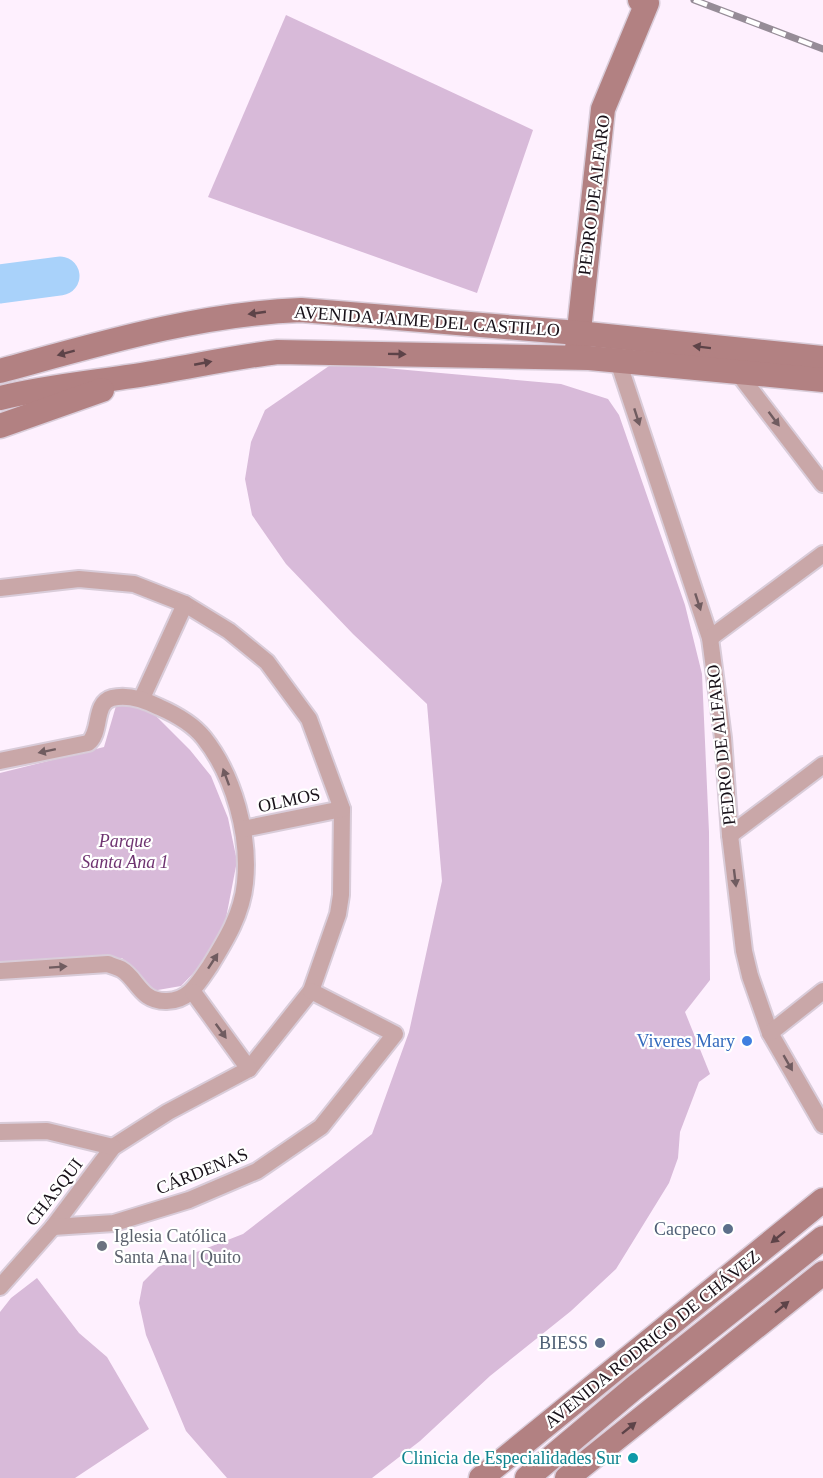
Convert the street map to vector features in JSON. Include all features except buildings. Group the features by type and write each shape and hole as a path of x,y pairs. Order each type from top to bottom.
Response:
{"main road":[{"name":"PEDRO DE ALFARO","path":"576,358 603,109 644,2"},
{"name":"AVENIDA JAIME DEL CASTILLO","path":"0,371 148,332 267,312 341,312 613,337 823,380"},
{"name":"AVENIDA JAIME DEL CASTILLO","path":"0,398 42,388 146,374 240,356 278,352 576,358 616,362 738,362 823,358"},
{"path":"0,426 146,374"},
{"name":"AVENIDA RODRIGO DE CHÁVEZ","path":"481,1478 823,1200"},
{"name":"AVENIDA RODRIGO DE CHÁVEZ","path":"527,1478 634,1388 823,1238"},
{"path":"567,1478 823,1273"}],"street":[{"name":"PEDRO DE ALFARO","path":"613,337 616,362 629,394 710,638 723,738 730,835 744,951 770,1033 823,1125"},
{"path":"738,362 823,484"},
{"path":"710,638 823,554"},
{"path":"0,588 79,579 134,584 185,604 230,631 267,662 309,719 342,809 339,904 311,991 249,1069 168,1112 113,1147 47,1131 0,1132"},
{"path":"142,698 185,604"},
{"path":"0,761 88,743 94,739 105,701 113,698 142,698 176,715 203,736 224,770 243,829 245,884 232,932 193,992 167,1001 145,996 123,969 108,964 0,972"},
{"path":"730,835 823,765"},
{"name":"OLMOS","path":"243,829 342,809"},
{"name":"CÁRDENAS","path":"53,1227 114,1223 189,1200 257,1171 321,1127 395,1034 311,991"},
{"path":"770,1033 823,991"},
{"path":"193,992 249,1069"},
{"name":"CHASQUI","path":"0,1287 53,1227 113,1147"}],"green space":[{"path":"286,15 533,130 477,293 208,197"},
{"path":"329,366 363,366 561,384 608,399 619,415 685,605 702,674 709,832 710,980 685,1012 710,1074 699,1082 680,1132 678,1158 669,1183 616,1269 571,1311 490,1376 420,1441 372,1478 227,1478 186,1431 146,1335 139,1303 143,1282 158,1267 243,1234 372,1134 409,1032 442,881 427,704 353,634 286,564 252,515 245,479 251,442 265,410"},
{"name":"Parque Santa Ana 1","path":"118,699 155,715 190,750 211,776 228,818 237,861 226,918 208,958 181,986 152,991 122,958 0,963 0,773 104,747"},
{"path":"37,1278 79,1333 107,1357 149,1429 75,1478 0,1478 0,1312 11,1298"}],"waterway":[{"path":"0,284 60,276"}],"railway":[{"path":"694,0 823,49"}],"place":[{"name":"Viveres Mary","path":"747,1041"},
{"name":"Cacpeco","path":"728,1229"},
{"name":"Iglesia Católica Santa Ana | Quito","path":"102,1246"},
{"name":"BIESS","path":"600,1343"},
{"name":"Clinicia de Especialidades Sur","path":"633,1458"}]}
